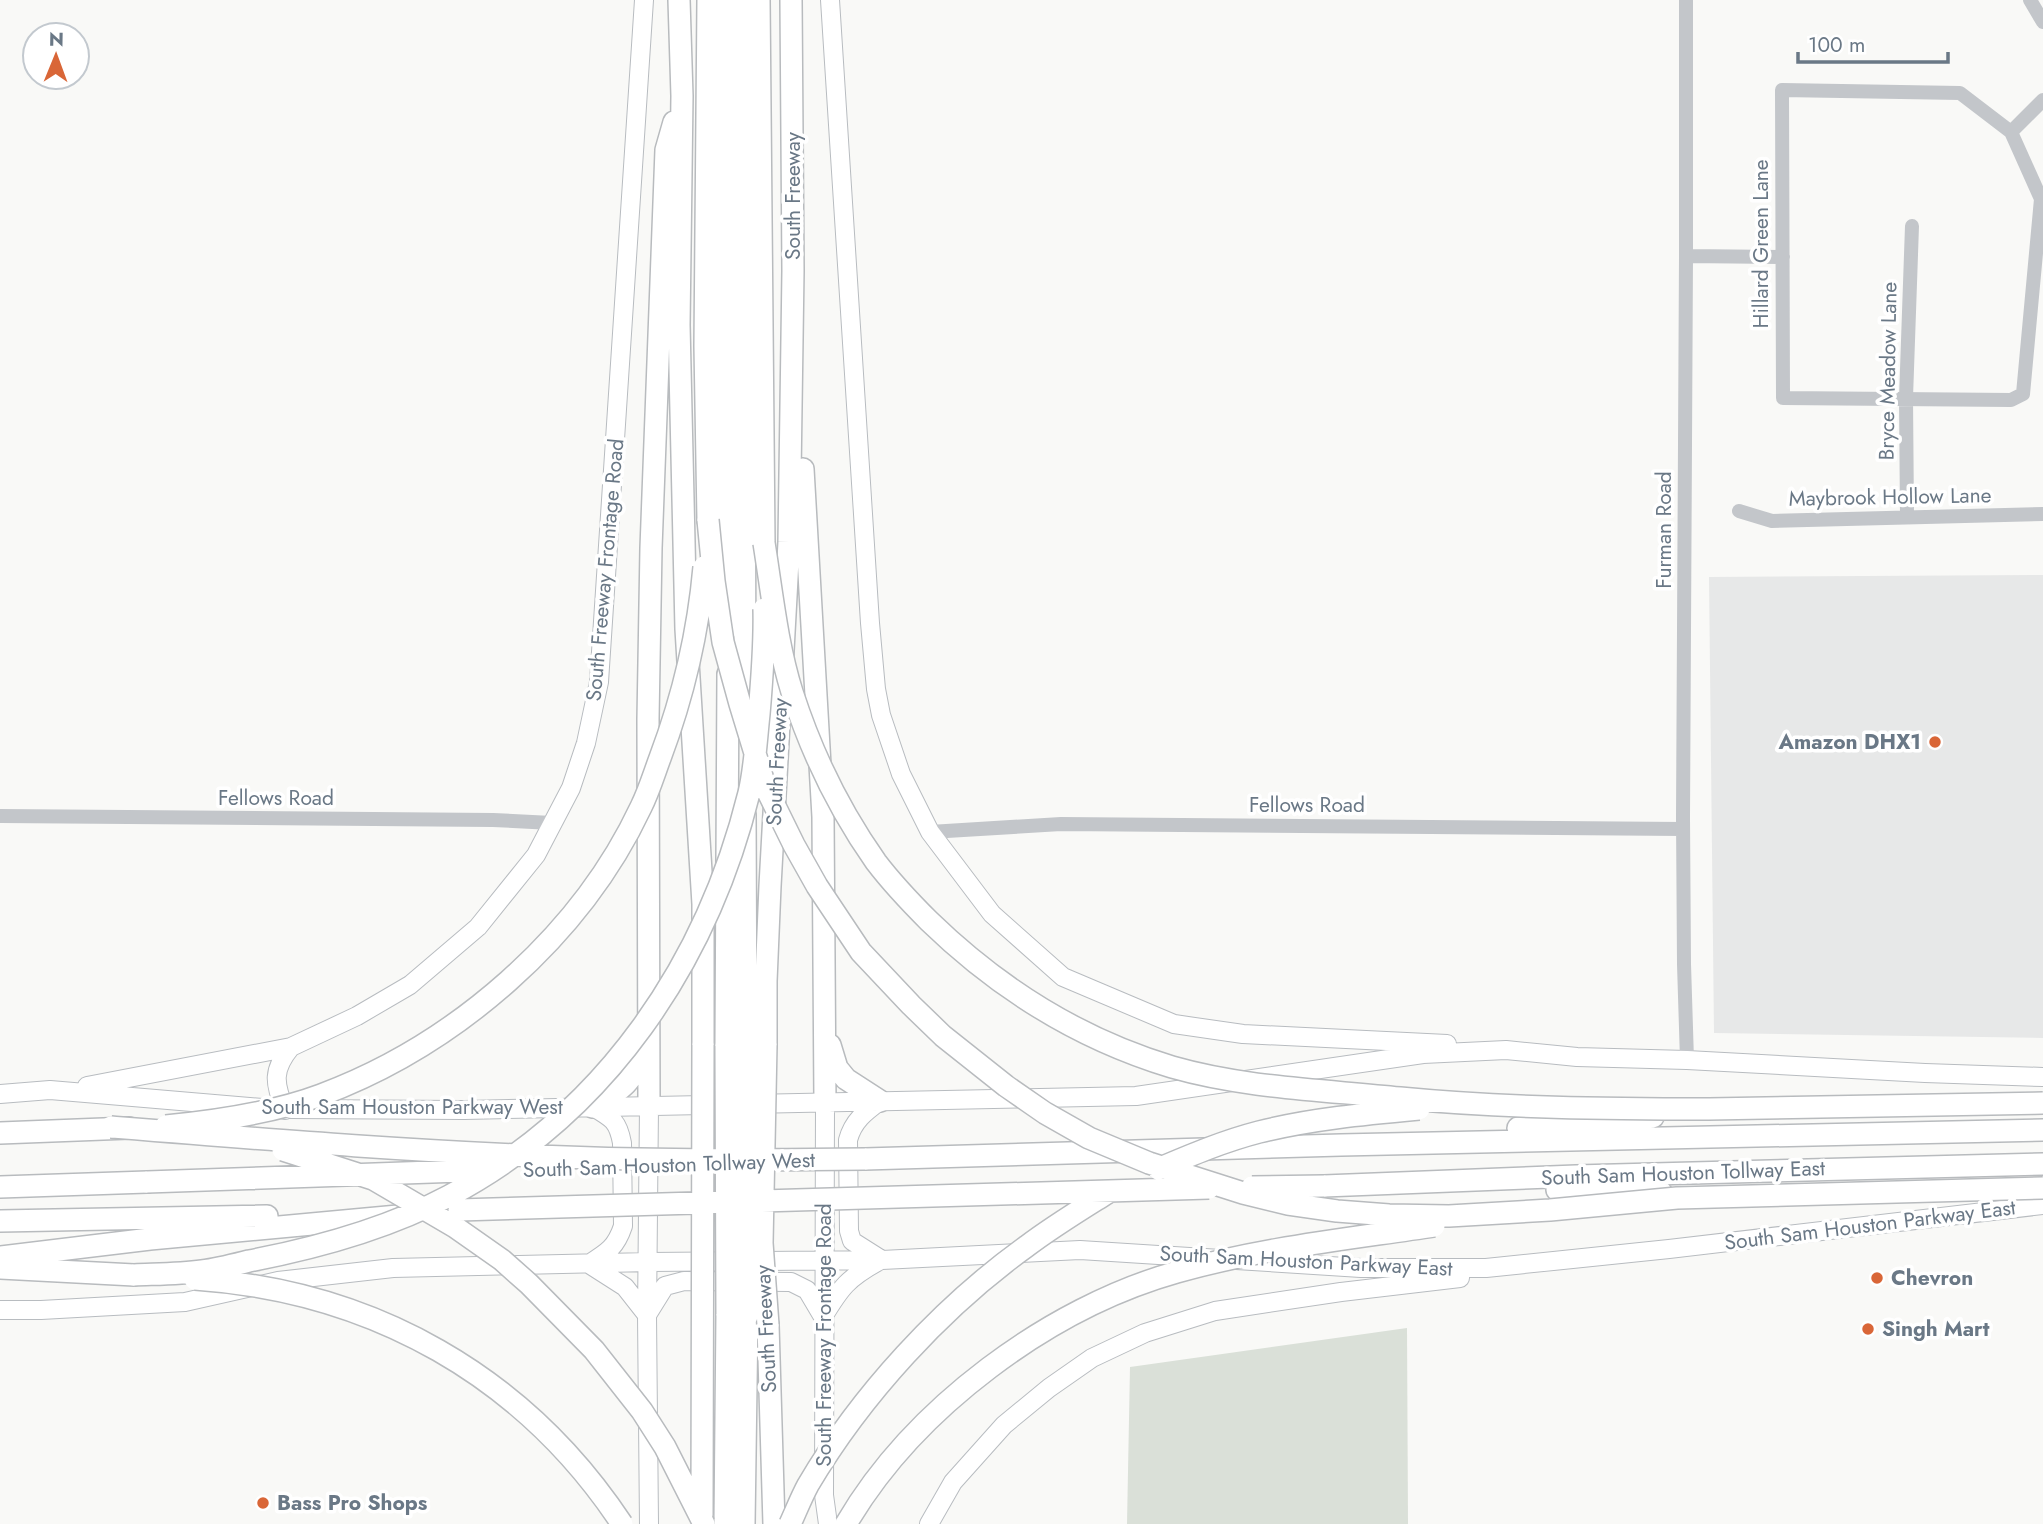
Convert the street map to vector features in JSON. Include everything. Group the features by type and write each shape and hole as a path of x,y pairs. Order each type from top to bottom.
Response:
{"highway":[{"path":"679,0 682,96 679,325 686,629 703,904 703,1524"},
{"path":"708,0 705,346 708,520 723,642 765,786 794,845 817,886 861,952 943,1036 1006,1086 1045,1113 1089,1138 1149,1163 1243,1193 1312,1208 1389,1215 1449,1216 1678,1198 2043,1188"},
{"path":"724,0 724,372 729,697 746,1046"},
{"path":"725,1524 737,1315 746,1046 743,0"},
{"path":"134,1275 202,1271 332,1242 400,1218 448,1196 526,1148 599,1081 637,1036 684,962 731,857 749,791 765,642 759,0"},
{"name":"South Freeway","path":"774,1524 768,1325 746,1046 766,981 789,542 793,271 791,0"},
{"path":"649,1105 648,719 651,548 666,150 682,96"},
{"path":"793,271 823,817 825,1103"},
{"path":"0,1133 210,1122 320,1095 369,1074 416,1049 457,1023 523,967 551,939 607,867 642,807 678,710 694,644 708,520"},
{"path":"764,543 782,652 792,691 810,741 835,794 877,863 915,907 962,953 1012,990 1064,1023 1126,1051 1174,1067 1229,1079 1466,1104 1617,1109 1862,1108 2043,1103"},
{"path":"824,1027 837,1068 846,1079 880,1101"},
{"path":"593,1107 629,1082 648,1049"},
{"path":"1339,1145 1588,1121 2043,1096"},
{"path":"790,1524 808,1486 836,1444 860,1411 932,1326 1026,1246 1118,1186 1220,1143 1261,1131 1349,1116 1466,1104"},
{"path":"0,1126 111,1127 350,1146 580,1157 865,1159"},
{"path":"166,1126 205,1132 303,1155 373,1180 455,1227 502,1260 594,1350 635,1401 665,1447 703,1524"},
{"name":"South Sam Houston Tollway East","path":"1339,1145 2043,1130"},
{"name":"South Sam Houston Tollway West","path":"0,1187 1339,1145"},
{"name":"South Sam Houston Tollway East","path":"1324,1186 2043,1164"},
{"path":"1324,1186 2043,1197"},
{"name":"South Sam Houston Tollway West","path":"150,1229 459,1210 1324,1186"},
{"path":"846,1524 877,1477 940,1409 1007,1354 1090,1305 1176,1272 1276,1249 1550,1210"},
{"path":"0,1221 150,1229"},
{"path":"0,1257 150,1229"},
{"path":"0,1268 220,1281 275,1289 359,1313 450,1356 515,1402 579,1464 622,1524"},
{"path":"737,1315 744,1524"}],"main road":[{"name":"South Freeway Frontage Road","path":"50,1090 95,1085 291,1047 357,1016 411,985 468,936 537,855 562,807 579,765 599,682 643,0"},
{"path":"830,0 876,689 881,715 901,774 930,832 992,914 1063,977 1174,1024 1243,1034 1397,1040 1577,1057 2043,1077"},
{"path":"285,1110 276,1084 276,1072 291,1047"},
{"path":"825,1103 1136,1096 1423,1054 1506,1050"},
{"name":"South Sam Houston Parkway West","path":"0,1094 50,1090 285,1110 464,1110 825,1103"},
{"path":"647,1315 665,1286 684,1281 791,1282 807,1290 823,1317 844,1284 882,1260 852,1241 849,1231 848,1140 851,1127 880,1101"},
{"name":"South Freeway Frontage Road","path":"825,1103 824,1495 828,1524"},
{"path":"649,1105 649,1524"},
{"path":"589,1264 612,1249 623,1226 620,1130 613,1119 593,1107"},
{"name":"South Sam Houston Parkway East","path":"649,1262 882,1260 1080,1250 1361,1268 1486,1268 2043,1205"},
{"path":"0,1310 185,1302 278,1281 393,1268 649,1262"},
{"path":"589,1264 625,1287 647,1315"},
{"path":"929,1524 953,1482 1004,1425 1049,1388 1092,1358 1144,1333 1215,1311 1451,1279 1486,1268"}],"street":[{"name":"Furman Road","path":"1686,0 1683,830 1687,1060"},
{"path":"2030,0 2043,22"},
{"name":"Hillard Green Lane","path":"1906,398 1783,398 1782,90 1961,93 2011,132"},
{"path":"1906,398 2011,400 2023,394 2041,199 2011,132 2043,100"},
{"name":"Bryce Meadow Lane","path":"1907,516 1906,398 1912,226"},
{"path":"1686,256 1783,257"},
{"name":"Maybrook Hollow Lane","path":"1739,511 1772,521 2043,514"},
{"name":"Fellows Road","path":"0,816 552,823"},
{"name":"Fellows Road","path":"930,832 1060,824 1683,830"}],"shaded area":[{"path":"2043,575 2043,1038 1714,1033 1709,577"},
{"path":"1407,1328 1408,1524 1127,1524 1130,1367"}],"place":[{"name":"Amazon DHX1","path":"1935,742"},
{"name":"Chevron","path":"1877,1278"},
{"name":"Singh Mart","path":"1868,1329"},
{"name":"Bass Pro Shops","path":"263,1503"}]}
